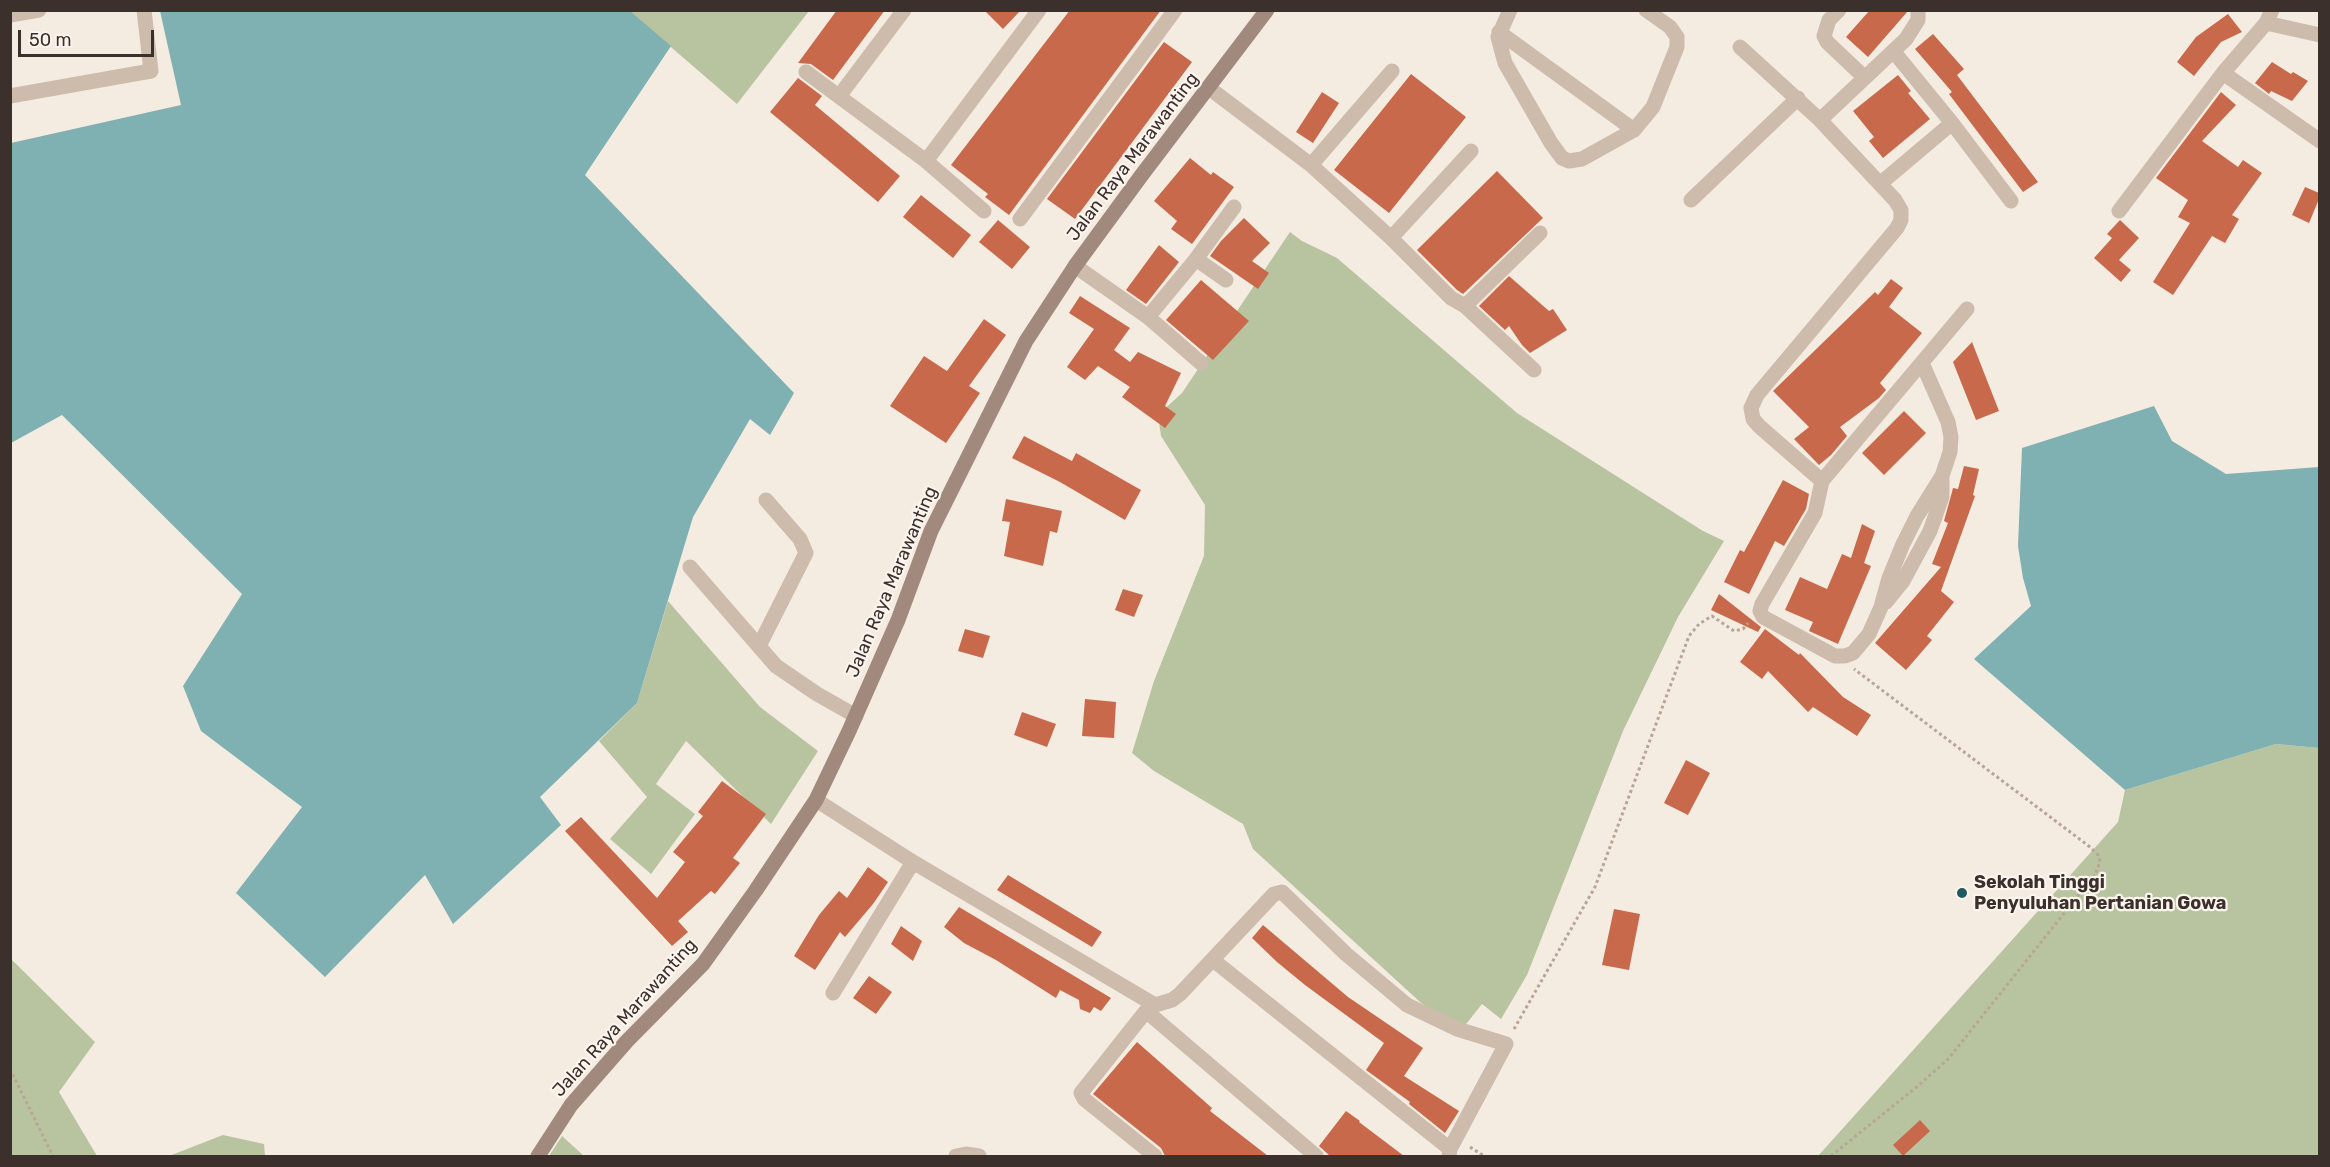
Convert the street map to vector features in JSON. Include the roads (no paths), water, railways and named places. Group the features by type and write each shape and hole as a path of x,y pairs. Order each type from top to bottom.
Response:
{"street":[{"path":"10,15 39,10"},
{"path":"10,96 151,71 144,10"},
{"path":"840,95 904,10"},
{"path":"926,160 1039,10"},
{"path":"1020,219 1175,10"},
{"name":"Jalan Raya Marawanting","path":"538,1156 571,1105 627,1041 703,964 816,800 898,620 930,531 1016,359 1076,266 1267,10"},
{"path":"1510,10 1499,32 1500,49 1511,76 1551,143 1562,158 1569,161 1582,159 1634,130 1653,107 1677,46 1677,37 1675,31 1646,10"},
{"path":"1839,10 1829,20 1824,36 1827,42 1864,77"},
{"path":"1820,120 1864,77 1894,52 1916,27 1918,10"},
{"path":"2120,211 2223,73 2269,17 2319,35"},
{"path":"1499,32 1634,130"},
{"path":"1740,47 1820,120 1881,183 1900,210 1901,220 1897,228 1757,395 1751,408 1759,426 1822,481"},
{"path":"1894,52 2011,201"},
{"path":"1311,165 1392,71"},
{"path":"806,72 926,160 984,211"},
{"path":"2223,73 2319,141"},
{"path":"1209,88 1311,165 1391,238 1451,298 1465,306 1534,370"},
{"path":"1691,200 1798,98"},
{"path":"1881,183 1952,123"},
{"path":"1391,238 1471,151"},
{"path":"1148,317 1196,259 1234,207"},
{"path":"1465,306 1540,233"},
{"path":"1196,259 1226,280"},
{"path":"1076,266 1148,317 1201,363"},
{"path":"1922,363 1945,415 1951,436 1950,452 1942,476 1903,544 1889,578 1881,608 1869,634 1853,653 1835,656 1763,617 1762,604 1815,513 1822,481 1966,309"},
{"path":"759,646 806,553 800,539 766,500"},
{"path":"690,567 784,673 856,716"},
{"path":"816,800 1150,1008 1316,1156"},
{"path":"833,993 913,862"},
{"path":"1155,1156 1084,1099 1081,1093 1150,1008 1180,994 1274,894 1282,892 1346,954 1407,1005 1457,1029 1506,1044 1449,1153 1213,960"},
{"path":"956,1156 966,1154 979,1156"}],"water":[{"path":"160,11 630,11 671,46 585,175 794,393 770,435 750,419 693,517 637,703 540,797 561,825 453,924 425,875 325,977 236,893 302,807 201,731 183,686 242,594 62,415 11,443 11,143 181,105"},
{"path":"2154,406 2172,441 2226,474 2319,467 2319,748 2276,744 2125,790 1974,659 2031,606 2023,578 2018,546 2022,448"}],"place":[{"name":"Sekolah Tinggi Penyuluhan Pertanian Gowa","path":"1962,893"}]}
